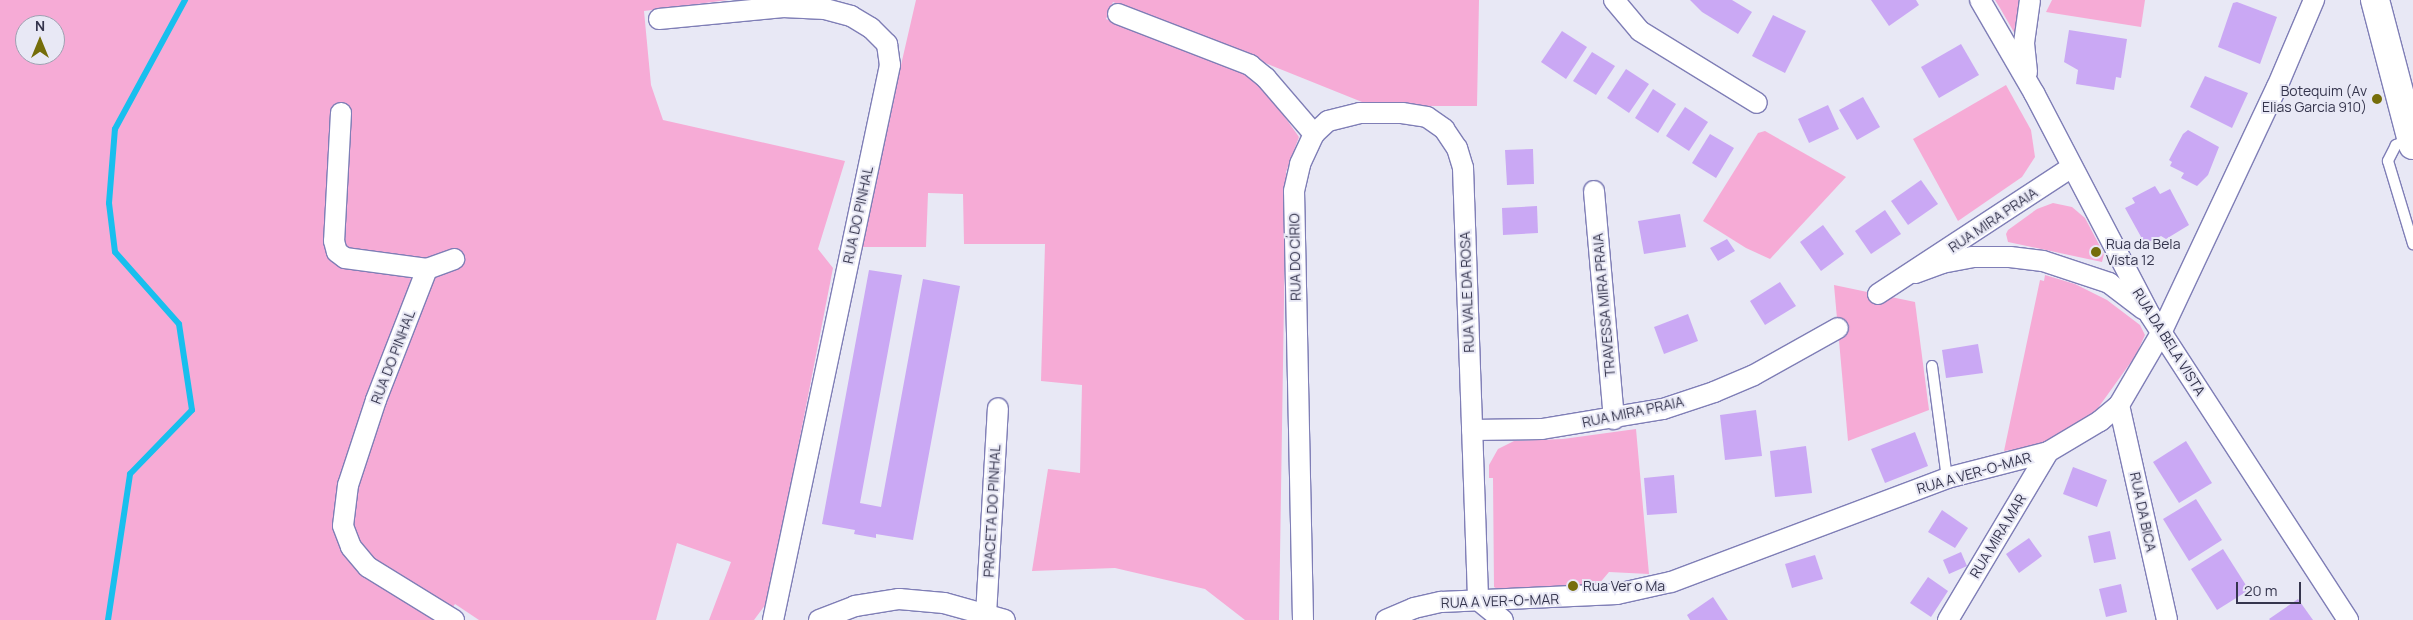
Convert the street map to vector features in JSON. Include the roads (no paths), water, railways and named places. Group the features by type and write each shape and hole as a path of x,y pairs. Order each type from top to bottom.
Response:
{"main road":[{"path":"2375,0 2412,141"}],"street":[{"path":"1614,0 1640,31 1757,102"},
{"name":"RUA DA BELA VISTA","path":"1980,0 2034,93 2150,315 2348,620"},
{"path":"2030,0 2024,43 2028,74 2034,93"},
{"name":"RUA A VER-O-MAR","path":"1386,620 1414,608 1478,600 1509,601 1617,594 1671,582 1948,478 2048,452 2100,421 2119,405 2161,333 2277,87 2314,0"},
{"name":"RUA DO PINHAL","path":"659,19 783,7 825,9 851,16 871,28 887,44 890,65 773,620"},
{"path":"1118,14 1250,65 1266,78 1314,134"},
{"path":"341,113 334,241 337,252 344,258 427,269 454,259"},
{"name":"RUA VALE DA ROSA","path":"1314,134 1328,121 1360,113 1402,113 1427,117 1444,129 1457,148 1463,168 1478,600"},
{"name":"RUA DO CÍRIO","path":"1303,620 1294,191 1300,164 1314,134"},
{"name":"RUA MIRA PRAIA","path":"1878,294 1915,273 2072,167"},
{"name":"TRAVESSA MIRA PRAIA","path":"1594,191 1614,419"},
{"name":"RUA MIRA PRAIA","path":"1915,273 1942,263 1972,258 2010,257 2043,261 2109,283 2150,315"},
{"name":"RUA DO PINHAL","path":"427,269 357,457 343,505 343,526 351,547 368,567 454,620"},
{"name":"RUA MIRA PRAIA","path":"1472,430 1542,429 1614,419 1663,409 1714,392 1784,360 1838,328"},
{"name":"RUA DA BICA","path":"2119,405 2166,620"},
{"name":"PRACETA DO PINHAL","path":"986,615 998,408"},
{"name":"RUA MIRA MAR","path":"1948,620 2048,452"},
{"path":"819,620 854,606 899,599 944,603 1006,620"},
{"path":"1478,600 1503,620"}],"lane":[{"path":"2412,141 2396,145 2388,161 2413,244"},
{"path":"1932,366 1948,478"}],"waterway":[{"path":"108,620 130,474 192,410 179,324 115,252 109,203 115,129 185,0"}],"place":[{"name":"Botequim (Av Elias Garcia 910)","path":"2377,99"},
{"name":"Rua da Bela Vista 12","path":"2096,252"},
{"name":"Rua Ver o Ma","path":"1573,586"}]}
